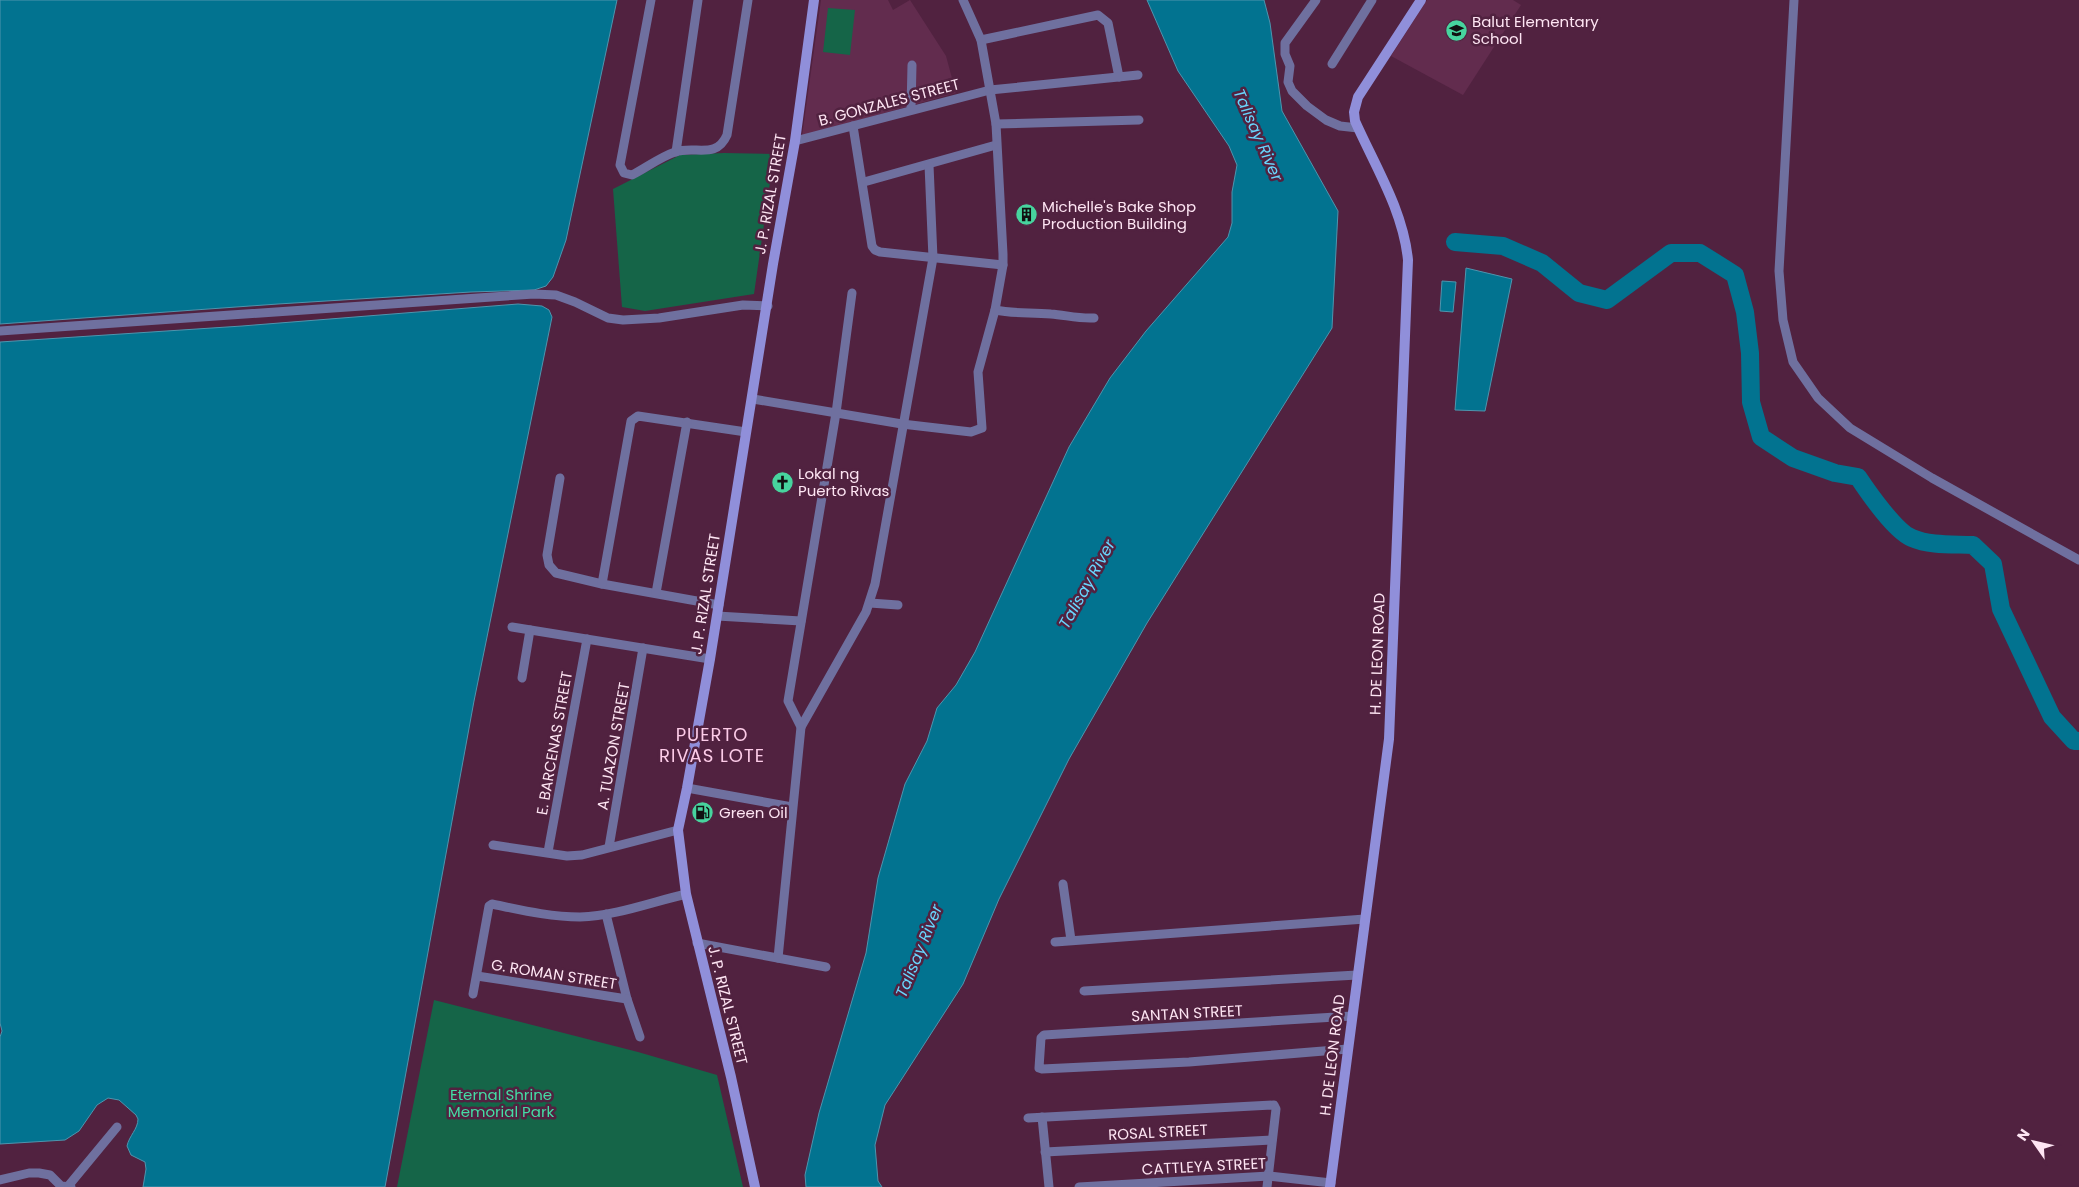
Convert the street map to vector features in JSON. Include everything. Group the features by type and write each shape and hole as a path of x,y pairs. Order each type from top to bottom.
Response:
{"street":[{"path":"651,0 620,165 624,173 632,175 676,152 715,149 723,144 727,134 748,0"},
{"path":"676,152 698,0"},
{"name":"J. P. RIZAL STREET","path":"755,1187 731,1077 696,943 686,894 678,830 710,659 746,432 753,399 795,141 814,0"},
{"path":"753,399 902,424 971,432 982,428 978,372 995,310 1003,265 996,124 980,40 963,0"},
{"path":"1316,0 1285,43 1285,54 1290,66 1288,82 1292,91 1307,106 1326,120 1340,126 1358,128 1354,112 1358,97 1421,0"},
{"path":"1332,64 1372,0"},
{"path":"1794,0 1779,271 1783,320 1793,362 1818,398 1850,428 1932,478 2079,560"},
{"path":"980,40 1098,15 1108,23 1120,77"},
{"path":"911,109 912,66"},
{"name":"B. GONZALES STREET","path":"795,141 911,109 990,90 1138,75"},
{"path":"996,124 1140,120"},
{"path":"853,126 864,182 872,246 875,250 1003,265"},
{"name":"H. DE LEON ROAD","path":"1331,1185 1389,739 1408,260 1404,237 1395,207 1358,128"},
{"path":"864,182 996,145"},
{"path":"778,958 801,727 870,603 880,562 902,424 933,258 929,165"},
{"path":"801,727 788,701 836,413 852,293"},
{"path":"0,331 534,294 556,295 608,318 623,320 659,318 743,305 768,306"},
{"path":"995,310 1018,314 1044,313 1082,319 1094,318"},
{"path":"602,584 631,421 638,416 746,432"},
{"path":"656,592 687,422"},
{"path":"560,478 547,555 549,566 556,572 602,584 656,592 719,605"},
{"path":"870,603 898,604"},
{"path":"717,616 801,621"},
{"path":"512,627 710,659"},
{"path":"522,678 530,630"},
{"name":"E. BARCENAS STREET","path":"548,852 587,639"},
{"name":"A. TUAZON STREET","path":"610,847 643,648"},
{"path":"687,788 792,807"},
{"path":"493,845 567,856 582,856 678,830"},
{"path":"1063,884 1071,940"},
{"path":"473,994 489,906 492,904 550,915 580,916 606,914 686,894"},
{"path":"606,914 627,999 640,1037"},
{"path":"1055,942 1365,919"},
{"path":"696,943 826,967"},
{"path":"1084,991 1357,975"},
{"name":"G. ROMAN STREET","path":"476,976 627,999"},
{"name":"SANTAN STREET","path":"1348,1049 1189,1062 1039,1068 1041,1038 1044,1035 1352,1016"},
{"path":"1028,1118 1274,1105 1276,1109 1267,1187"},
{"path":"1042,1117 1049,1187"},
{"path":"0,1180 29,1173 39,1173 50,1175 65,1186 117,1127"},
{"name":"ROSAL STREET","path":"1045,1152 1272,1140"},
{"name":"CATTLEYA STREET","path":"1078,1187 1269,1176 1331,1185"}],"shaded area":[{"path":"821,0 888,0 893,10 910,0 946,56 956,93 802,136"},
{"name":"Balut Elementary School","path":"1427,0 1513,0 1521,5 1463,95 1391,56"}],"green space":[{"path":"828,8 855,10 850,55 823,52"},
{"path":"724,153 774,154 754,294 645,311 622,307 613,189 680,155"},
{"name":"Eternal Shrine Memorial Park","path":"434,1000 638,1052 717,1075 743,1187 397,1187"}],"water":[{"path":"0,0 617,0 566,240 553,277 546,286 534,290 278,304 0,324"},
{"name":"Talisay River","path":"1147,0 1264,0 1270,23 1282,111 1338,211 1332,328 1147,623 1069,759 999,899 963,984 885,1105 875,1145 878,1181 882,1187 806,1187 805,1175 819,1113 866,953 878,878 905,784 927,741 937,708 956,685 975,652 1069,447 1110,378 1146,331 1228,237 1232,223 1232,192 1237,165 1229,146 1178,71"},
{"path":"1466,268 1512,279 1485,411 1455,410"},
{"path":"1442,281 1456,282 1453,312 1440,311"},
{"path":"518,304 542,306 549,310 552,317 474,701 385,1187 143,1187 146,1169 145,1162 131,1155 127,1146 137,1126 138,1119 119,1100 108,1098 97,1105 79,1131 65,1140 0,1144 0,1037 2,1031 0,1023 0,342 242,326"}],"waterway":[{"path":"1455,242 1503,246 1542,263 1579,293 1607,300 1671,253 1700,253 1735,275 1745,312 1750,353 1751,402 1761,437 1793,458 1835,473 1858,477 1898,528 1912,538 1934,543 1973,545 1993,564 2001,609 2052,717 2074,741 2079,741"}],"place":[{"name":"Balut Elementary School","path":"1456,30"},
{"name":"Michelle's Bake Shop Production Building","path":"1026,215"},
{"name":"Lokal ng Puerto Rivas","path":"782,482"},
{"name":"Green Oil","path":"703,812"}],"district":[{"name":"PUERTO RIVAS LOTE","path":"712,744"}]}
